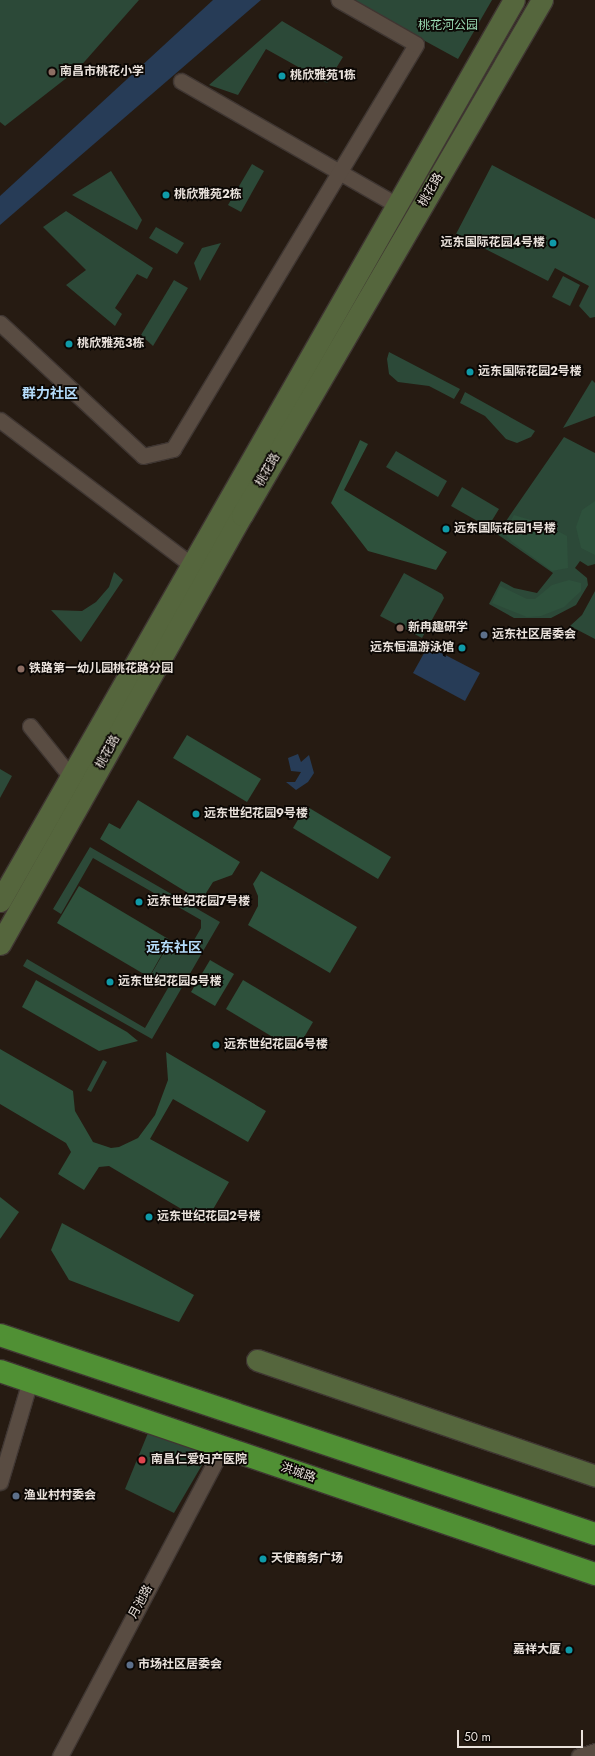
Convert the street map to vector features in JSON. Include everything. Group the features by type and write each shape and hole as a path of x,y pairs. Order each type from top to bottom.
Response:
{"highway":[{"path":"0,1335 595,1534"},
{"name":"洪城路","path":"0,1371 595,1574"}],"main road":[{"name":"桃花路","path":"0,901 514,0"},
{"name":"桃花路","path":"0,944 242,515 542,0"},
{"path":"257,1360 595,1476"}],"street":[{"path":"0,323 143,456 173,449 416,44 339,0"},
{"path":"181,81 397,206"},
{"path":"0,420 192,565"},
{"path":"30,726 71,777"},
{"path":"0,1482 30,1381"},
{"name":"月池路","path":"60,1756 223,1447"},
{"path":"579,1756 595,1751"}],"green space":[{"name":"南昌市桃花小学","path":"0,0 139,0 78,69 5,126 0,122"},
{"name":"桃花河公园","path":"350,0 492,0 458,59"},
{"path":"282,21 343,57 327,83 266,49 238,95 209,85"},
{"path":"252,164 264,171 241,212 228,205"},
{"path":"492,165 595,219 595,317 590,318 579,306 589,286 555,268 548,281 456,234"},
{"path":"111,171 142,220 137,230 72,195"},
{"path":"66,211 153,268 147,279 137,274 115,308 122,314 115,326 66,285 86,270 43,227"},
{"path":"156,227 184,243 177,254 149,238"},
{"path":"221,243 200,281 194,263 202,248"},
{"path":"563,276 580,285 570,306 552,297"},
{"path":"174,280 188,288 153,346 141,335"},
{"path":"389,352 460,389 454,399 429,386 398,382 389,374 387,359"},
{"path":"592,380 595,383 595,416 563,428"},
{"path":"465,392 535,431 531,437 517,443 506,439 485,416 460,403"},
{"path":"564,437 595,453 595,564 588,566 580,561 575,568 587,578 588,585 576,605 551,618 514,618 489,604 501,581 514,588 537,593 553,573 497,534"},
{"path":"360,440 368,444 344,490 447,552 436,570 368,551 331,503"},
{"path":"396,451 447,481 438,497 386,467"},
{"path":"462,487 499,509 488,527 451,506"},
{"path":"595,501 595,555 581,548 576,527 582,510"},
{"path":"514,515 544,524 567,536 568,568 552,571 512,542 504,532"},
{"path":"114,572 123,580 81,642 51,610 82,611 96,602 109,587"},
{"path":"404,573 442,594 444,598 422,638 380,616"},
{"path":"569,580 581,583 581,591 564,607 541,616 527,617 492,603 500,586 527,599 535,599 552,585"},
{"path":"595,591 595,639 570,626 582,615"},
{"path":"187,735 261,779 247,802 173,758"},
{"path":"0,769 12,776 0,798"},
{"path":"138,800 240,862 232,875 213,882 201,901 100,839 109,823 120,829"},
{"path":"306,806 391,857 378,879 293,828"},
{"path":"90,847 220,922 152,1039 23,966 27,959 145,1028 168,988 149,978 168,945 186,954 201,928 201,920 93,858 61,914 53,909"},
{"path":"261,871 357,927 330,973 248,925 258,906 258,896 253,884"},
{"path":"79,886 170,940 149,977 57,923"},
{"path":"210,960 234,974 215,1006 191,992"},
{"path":"36,980 127,1032 138,1041 99,1051 22,1007"},
{"path":"243,980 313,1022 296,1051 226,1009"},
{"path":"0,1049 73,1091 75,1111 93,1142 111,1148 119,1147 138,1138 155,1115 168,1080 166,1052 266,1111 248,1142 173,1099 150,1139 229,1182 205,1223 109,1166 99,1167 84,1190 58,1174 71,1152 66,1143 0,1104"},
{"path":"103,1060 107,1062 91,1092 87,1090"},
{"path":"0,1197 19,1212 0,1239"},
{"path":"62,1223 194,1295 179,1322 69,1280 51,1250"},
{"path":"150,1428 209,1453 174,1513 125,1489"}],"water":[{"path":"213,0 261,0 0,225 0,196"},
{"path":"428,646 480,673 465,701 413,673"},
{"path":"298,754 301,762 309,755 314,773 308,782 296,790 286,782 295,782 301,772 291,771 288,758"}],"place":[{"name":"南昌市桃花小学","path":"52,72"},
{"name":"桃欣雅苑1栋","path":"282,76"},
{"name":"桃欣雅苑2栋","path":"166,195"},
{"name":"远东国际花园4号楼","path":"553,243"},
{"name":"桃欣雅苑3栋","path":"69,344"},
{"name":"远东国际花园2号楼","path":"470,372"},
{"name":"远东国际花园1号楼","path":"446,529"},
{"name":"新冉趣研学","path":"400,628"},
{"name":"远东社区居委会","path":"484,635"},
{"name":"远东恒温游泳馆","path":"462,648"},
{"name":"铁路第一幼儿园桃花路分园","path":"21,669"},
{"name":"远东世纪花园9号楼","path":"196,814"},
{"name":"远东世纪花园7号楼","path":"139,902"},
{"name":"远东世纪花园5号楼","path":"110,982"},
{"name":"远东世纪花园6号楼","path":"216,1045"},
{"name":"远东世纪花园2号楼","path":"149,1217"},
{"name":"南昌仁爱妇产医院","path":"142,1460"},
{"name":"渔业村村委会","path":"16,1496"},
{"name":"天使商务广场","path":"263,1559"},
{"name":"嘉祥大厦","path":"569,1650"},
{"name":"市场社区居委会","path":"130,1665"}],"district":[{"name":"群力社区","path":"50,393"},
{"name":"远东社区","path":"174,947"}]}
